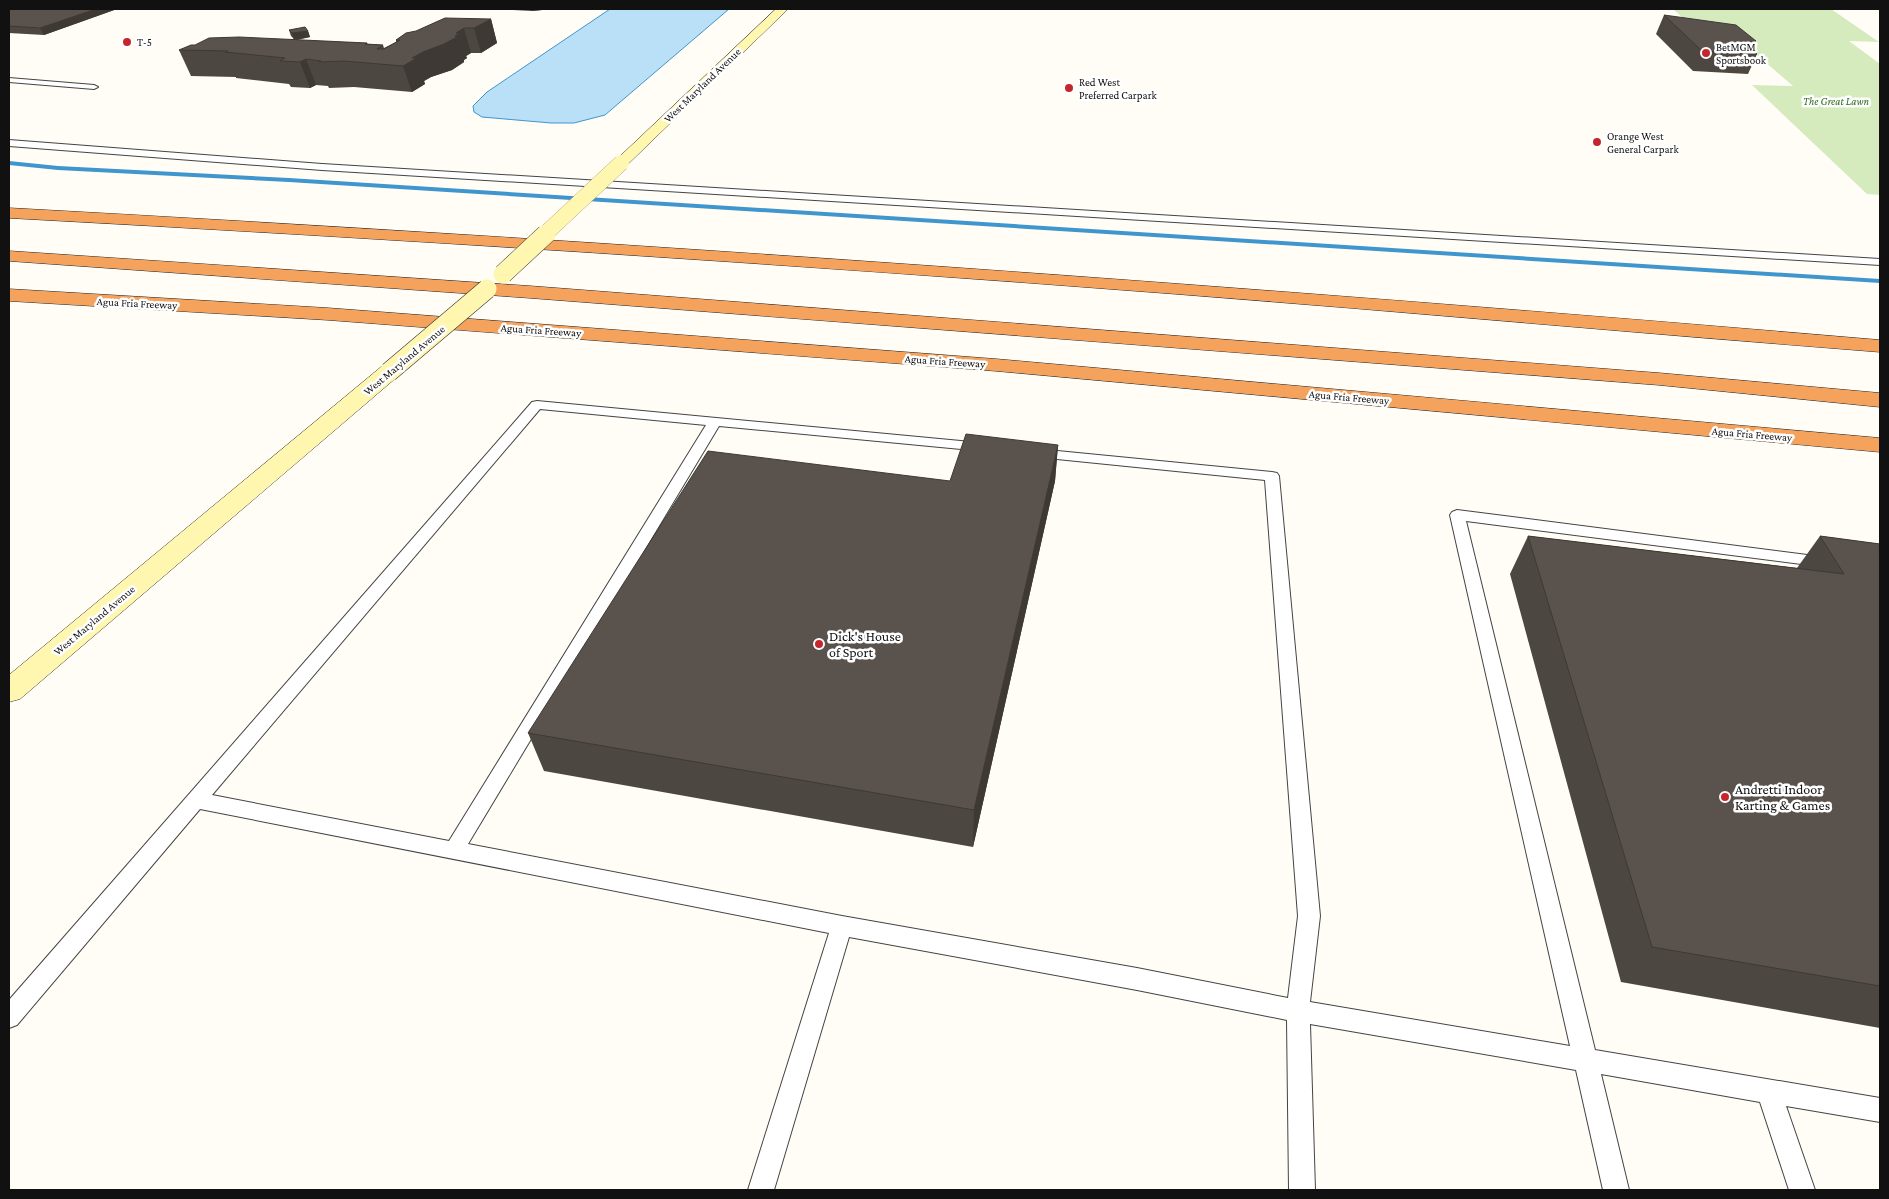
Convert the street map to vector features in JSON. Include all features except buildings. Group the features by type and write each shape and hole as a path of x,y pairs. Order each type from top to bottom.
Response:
{"highway":[{"path":"9,211 751,258 1646,326 1880,346"},
{"path":"9,243 503,274 912,313 1880,400"},
{"path":"9,256 487,289 912,313 1880,384"},
{"name":"Agua Fria Freeway","path":"9,295 328,314 996,365 1880,445"},
{"path":"1646,326 1765,325 1880,334"},
{"path":"1704,430 1880,465"}],"main road":[{"name":"West Maryland Avenue","path":"9,691 487,289 782,9"}],"lane":[{"path":"9,80 94,87"},
{"path":"9,142 322,167 1880,262"},
{"path":"9,1017 537,405 994,448"},
{"path":"454,850 715,421"},
{"path":"1023,451 1272,476 1308,916 1298,1011 1302,1190"},
{"path":"1616,1190 1457,515 1841,564"},
{"path":"196,800 842,926 1138,979 1298,1011 1880,1110"},
{"path":"761,1190 842,926"},
{"path":"1769,1091 1802,1190"}],"green space":[{"name":"The Great Lawn","path":"1673,9 1831,9 1879,42 1849,41 1880,64 1880,195 1867,194 1752,85 1793,86 1729,31 1695,29"}],"water":[{"path":"610,9 729,9 605,115 574,123 551,123 482,117 474,112 473,106 487,92"}],"waterway":[{"path":"9,163 58,168 289,180 1880,281"}],"place":[{"name":"T-5","path":"127,42"},
{"name":"BetMGM Sportsbook","path":"1706,53"},
{"name":"Red West Preferred Carpark","path":"1069,88"},
{"name":"Orange West General Carpark","path":"1597,142"},
{"name":"Dick's House of Sport","path":"819,644"},
{"name":"Andretti Indoor Karting & Games","path":"1725,797"}]}
